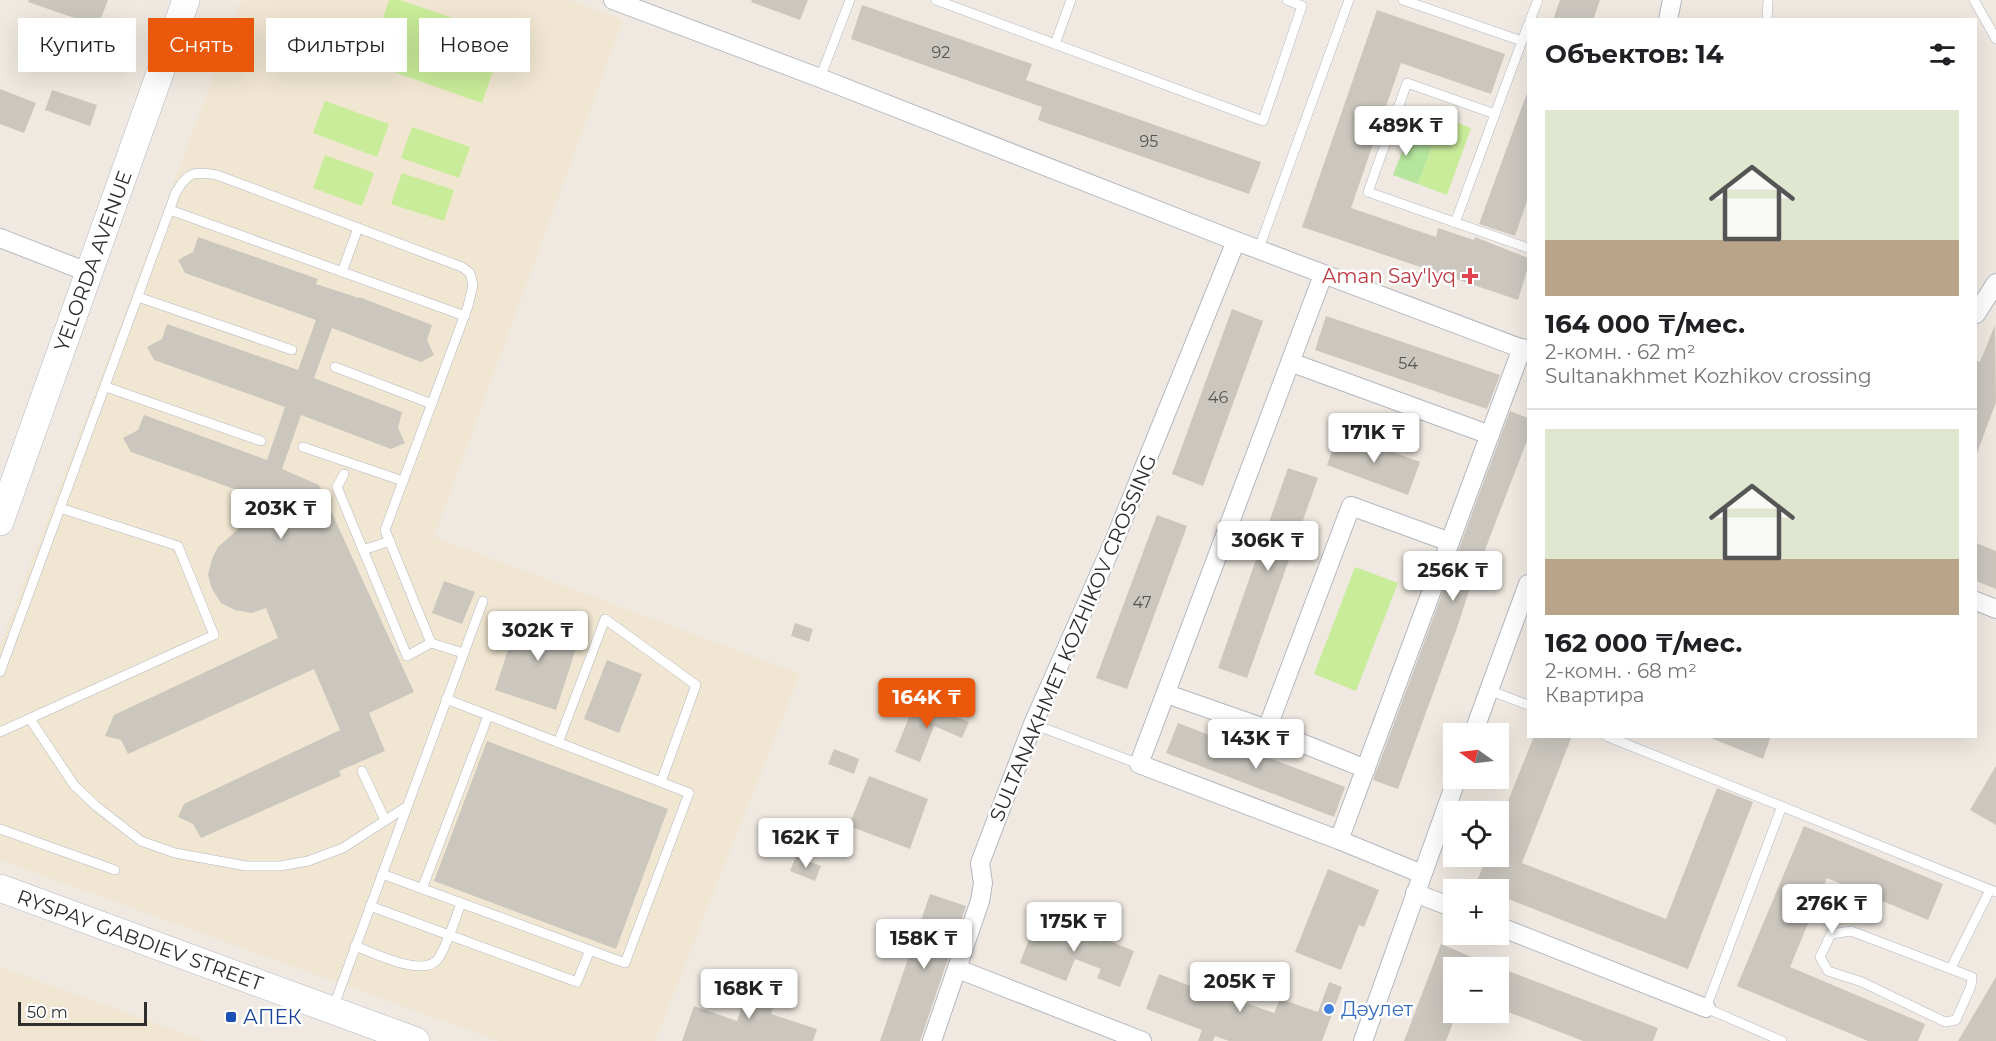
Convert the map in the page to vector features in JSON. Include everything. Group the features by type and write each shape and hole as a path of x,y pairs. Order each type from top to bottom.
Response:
{"street":[{"name":"YELORDA AVENUE","path":"0,522 186,0"},
{"path":"613,0 1259,248 1323,275 1526,350 1490,435 1339,840"},
{"path":"1668,18 1672,0"},
{"path":"0,238 90,273"},
{"name":"SULTANAKHMET KOZHIKOV CROSSING","path":"932,1041 980,901 983,883 980,863 1033,724 1115,539 1236,241"},
{"path":"1323,275 1139,764 1422,874"},
{"path":"1977,312 1996,283"},
{"path":"1290,362 1490,435"},
{"path":"1267,729 1351,506 1450,542"},
{"path":"1477,723 1527,587"},
{"path":"1977,602 1996,609"},
{"path":"1167,694 1267,729 1366,769"},
{"path":"1363,1041 1453,789"},
{"name":"RYSPAY GABDIEV STREET","path":"0,888 332,1011 380,1035 416,1041"},
{"path":"1415,893 1443,904"},
{"path":"1509,930 1706,1008"},
{"path":"958,969 1142,1041"}],"lane":[{"path":"820,78 850,0"},
{"path":"936,0 1263,121 1302,6 1287,0"},
{"path":"1055,44 1071,0"},
{"path":"1259,248 1349,0"},
{"path":"1403,0 1522,41"},
{"path":"1531,18 1538,0"},
{"path":"1767,18 1768,0"},
{"path":"1974,0 1996,39"},
{"path":"1455,223 1527,28"},
{"path":"1495,114 1407,83 1368,192 1527,249"},
{"path":"0,672 176,192 185,178 199,172 217,175 462,267 470,273 473,285 465,316 385,530 431,644"},
{"path":"170,210 465,316"},
{"path":"342,272 358,228"},
{"path":"138,297 292,350"},
{"path":"334,367 432,404"},
{"path":"106,387 261,441"},
{"path":"303,447 403,481"},
{"path":"344,474 337,487 408,656 431,644 463,653"},
{"path":"0,732 214,634 178,546 60,508"},
{"path":"363,550 390,541"},
{"path":"332,1011 483,601"},
{"path":"558,743 605,619 696,685 661,782"},
{"path":"1489,690 1527,705"},
{"path":"382,874 625,963 689,793 447,699"},
{"path":"422,889 488,716"},
{"path":"30,719 74,785 96,806 141,841 175,853 246,867 279,866 308,861 343,848 406,807"},
{"path":"1033,724 1139,764"},
{"path":"1611,738 1993,891 1951,968"},
{"path":"362,771 385,820"},
{"path":"1782,806 1706,1008 1782,1041"},
{"path":"0,829 114,870"},
{"path":"355,946 411,966 423,966 435,962 442,954 461,903"},
{"path":"370,906 577,982 590,950"},
{"path":"1851,931 1951,968 1972,977 1971,986 1956,1020 1946,1022 1862,982 1828,971 1820,957 1832,934 1851,931"}],"shaded area":[{"path":"242,0 569,0 623,20 434,537 800,674 655,1041 499,1041 0,860 0,646 215,72 254,72 254,18 235,18"},
{"path":"0,967 205,1041 0,1041"}],"green space":[{"path":"389,0 400,0 452,18 419,18 419,72 493,72 482,103 394,72 407,72 407,18 383,18"},
{"path":"325,101 389,124 377,157 313,133"},
{"path":"1419,108 1443,117 1418,184 1393,175"},
{"path":"1443,117 1471,128 1447,195 1418,184"},
{"path":"412,127 470,147 459,178 401,158"},
{"path":"325,155 374,173 362,206 313,188"},
{"path":"402,173 454,190 444,221 391,204"},
{"path":"1355,567 1398,583 1356,691 1314,674"}],"building":[{"path":"29,0 108,0 101,18 75,18 28,2"},
{"path":"752,0 808,0 800,20 751,2"},
{"path":"1560,0 1600,0 1594,18 1554,18"},
{"path":"862,5 1032,64 1026,80 1261,162 1249,194 1038,120 1042,107 851,39"},
{"path":"1377,10 1505,54 1491,94 1401,63 1351,208 1436,237 1438,228 1474,240 1475,237 1527,258 1527,270 1518,300 1302,227"},
{"path":"0,89 36,103 24,133 0,124"},
{"path":"52,90 97,105 90,126 45,110"},
{"path":"1527,93 1527,201 1515,236 1479,224"},
{"path":"198,237 318,279 316,284 359,297 432,325 427,340 434,355 421,362 332,328 314,378 402,412 398,428 405,443 391,449 301,415 282,469 319,485 414,692 369,713 385,751 339,771 341,776 201,838 193,824 178,817 184,804 340,730 314,669 128,754 121,740 105,736 114,715 278,638 266,608 252,613 235,610 221,603 212,589 208,575 218,547 245,523 254,496 131,452 123,438 138,430 144,415 267,460 285,407 154,360 147,347 162,339 167,324 298,370 316,320 185,273 178,260 193,252"},
{"path":"1232,309 1263,321 1203,486 1172,474"},
{"path":"1326,316 1500,375 1487,409 1315,350"},
{"path":"1995,325 1996,402 1977,453 1977,360 1980,362"},
{"path":"1510,411 1527,418 1527,441 1468,594 1398,789 1373,780"},
{"path":"1339,432 1420,462 1408,495 1327,465"},
{"path":"1288,468 1318,478 1247,678 1218,668"},
{"path":"1157,515 1187,526 1127,689 1096,678"},
{"path":"1977,543 1996,551 1996,589 1977,581"},
{"path":"444,581 475,592 462,624 432,613"},
{"path":"520,613 581,633 556,710 495,690"},
{"path":"795,623 813,629 809,642 791,636"},
{"path":"607,660 642,674 619,733 584,719"},
{"path":"916,700 969,722 962,738 934,726 920,762 895,752"},
{"path":"1178,723 1345,787 1334,817 1166,753"},
{"path":"1533,738 1571,738 1522,863 1666,919 1717,788 1753,802 1688,969 1509,899 1509,879 1478,879 1483,867 1509,867 1508,801"},
{"path":"1711,738 1770,738 1763,759"},
{"path":"487,741 668,809 616,949 434,881"},
{"path":"834,749 859,759 854,774 828,764"},
{"path":"1996,766 1996,825 1970,810"},
{"path":"869,776 928,799 910,849 849,826"},
{"path":"1804,826 1943,884 1928,920 1827,878 1790,967 1925,1024 1918,1041 1868,1041 1737,986"},
{"path":"796,856 821,866 815,881 790,871"},
{"path":"1328,869 1379,890 1364,927 1359,925 1341,970 1295,952"},
{"path":"930,894 966,906 920,1041 880,1041"},
{"path":"1037,918 1101,942 1102,938 1134,951 1120,987 1097,978 1101,969 1075,959 1066,981 1020,963"},
{"path":"1441,944 1472,957 1443,957 1443,1023 1453,1023 1446,1041 1404,1041"},
{"path":"1224,969 1238,974 1229,997 1274,1013 1280,999 1318,1012 1329,982 1342,987 1322,1041 1229,1041 1215,1036 1213,1041 1198,1041 1202,1030 1146,1009 1159,974 1214,995"},
{"path":"1509,971 1658,1028 1653,1041 1583,1041 1509,1012"},
{"path":"753,974 781,983 771,1014 817,1029 813,1041 682,1041 694,1006 737,1021"},
{"path":"1996,977 1996,1041 1958,1041"}],"place":[{"name":"Aman Say'lyq","path":"1470,276"},
{"name":"Дәулет","path":"1329,1009"},
{"name":"АПЕК","path":"231,1017"}]}
